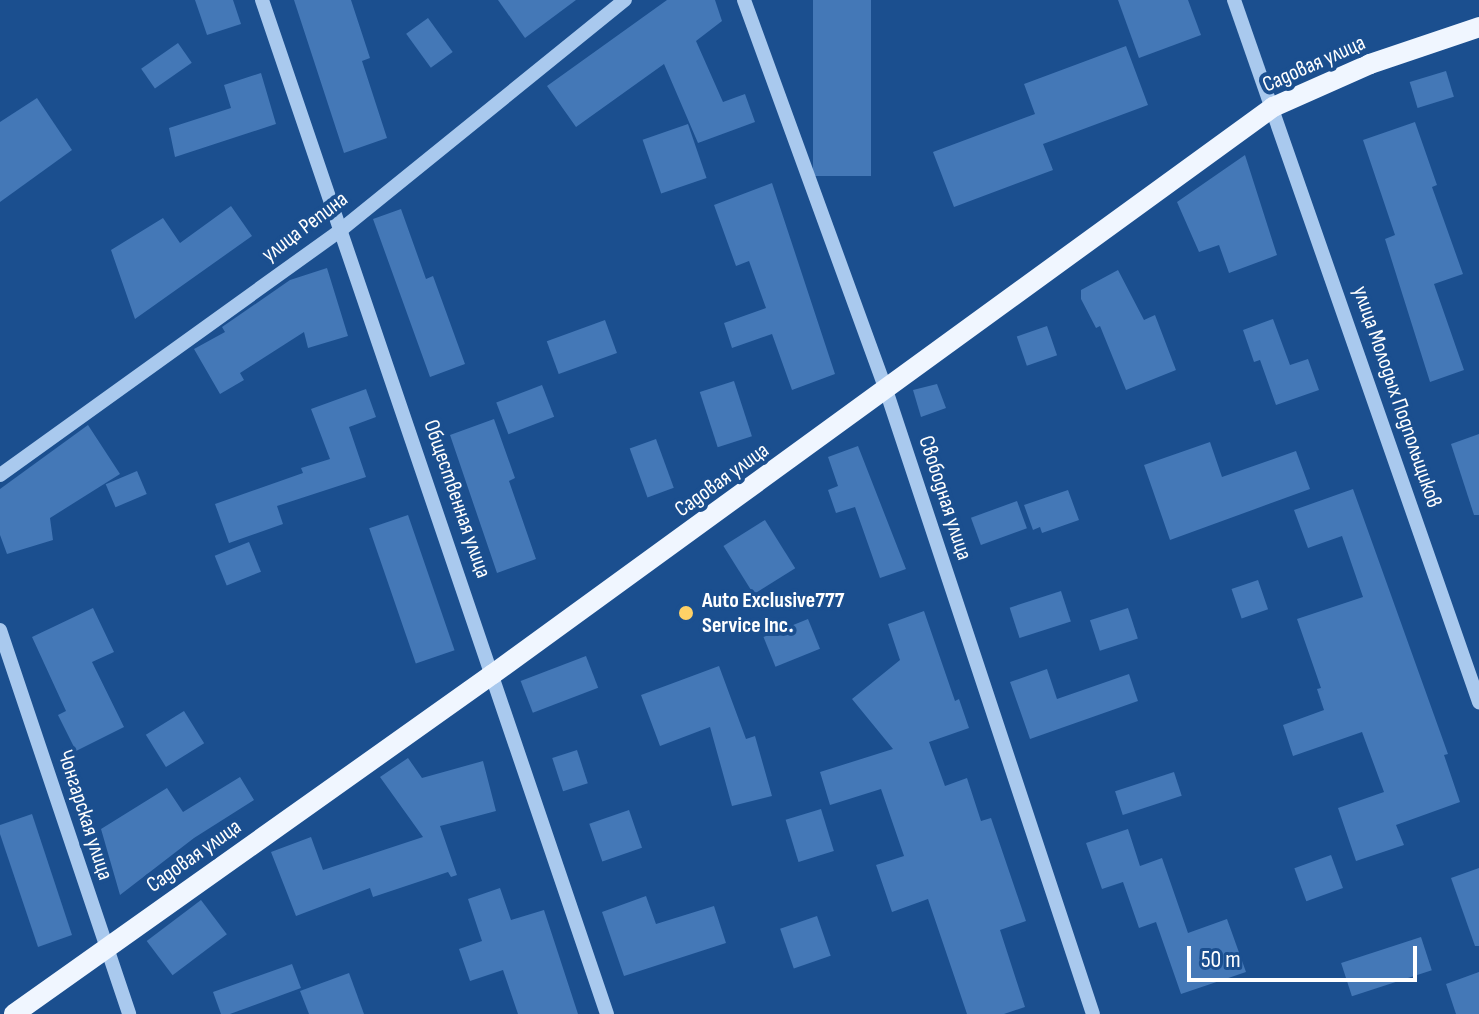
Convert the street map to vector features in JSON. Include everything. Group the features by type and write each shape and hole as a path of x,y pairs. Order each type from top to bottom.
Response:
{"main road":[{"name":"Садовая улица","path":"14,1014 493,674 1273,107 1370,64 1479,27"}],"street":[{"name":"Общественная улица","path":"262,0 607,1014"},
{"name":"улица Репина","path":"0,475 342,229 625,0"},
{"name":"Свободная улица","path":"744,0 886,390 1093,1014"},
{"name":"улица Молодых Подпольщиков","path":"1234,0 1479,702"},
{"name":"Чонгарская улица","path":"0,630 129,1014"}],"building":[{"path":"195,0 233,0 241,24 207,35"},
{"path":"294,0 351,0 370,58 362,61 387,138 344,153"},
{"path":"498,0 576,0 525,38"},
{"path":"667,0 715,0 722,21 696,41 723,102 745,94 755,122 698,143 664,64 576,127 547,86"},
{"path":"813,0 871,0 871,176 813,176"},
{"path":"1118,0 1188,0 1201,35 1139,58"},
{"path":"428,18 453,52 431,68 406,34"},
{"path":"178,43 192,63 155,88 141,69"},
{"path":"1126,46 1148,105 1043,144 1053,170 954,207 933,152 1035,114 1024,84"},
{"path":"1446,71 1454,97 1418,108 1410,82"},
{"path":"261,73 276,124 175,157 169,128 231,108 224,85"},
{"path":"37,98 72,150 0,202 0,122"},
{"path":"1415,122 1437,185 1432,187 1463,274 1434,284 1464,370 1430,382 1385,239 1395,235 1363,140"},
{"path":"688,124 707,178 661,194 643,140"},
{"path":"1245,155 1277,255 1229,273 1219,245 1199,252 1177,202"},
{"path":"772,183 835,374 792,390 772,334 732,348 724,323 766,308 749,261 736,266 714,205"},
{"path":"231,206 252,236 135,319 111,250 163,218 180,243"},
{"path":"401,209 426,279 433,276 465,364 430,377 373,219"},
{"path":"327,268 348,336 308,348 304,332 240,373 244,380 220,394 194,349 225,332 222,327 290,280"},
{"path":"1118,270 1144,320 1155,315 1176,370 1126,390 1100,326 1096,328 1081,299 1081,290"},
{"path":"1273,319 1290,365 1308,359 1319,390 1276,405 1260,360 1254,362 1243,330"},
{"path":"605,320 617,353 559,374 547,341"},
{"path":"1047,326 1057,355 1027,366 1017,336"},
{"path":"734,381 752,436 718,447 700,392"},
{"path":"937,384 946,408 921,417 913,390"},
{"path":"542,385 554,417 508,434 496,403"},
{"path":"366,389 376,417 349,427 366,477 277,506 283,524 229,543 215,504 303,473 301,468 330,459 311,409"},
{"path":"494,419 515,478 509,481 536,559 497,573 450,435"},
{"path":"88,425 120,474 50,518 53,540 7,554 0,535 0,489"},
{"path":"1479,434 1479,515 1474,515 1451,444"},
{"path":"656,439 674,488 647,497 630,449"},
{"path":"1210,442 1222,477 1296,451 1310,489 1170,540 1144,465"},
{"path":"858,446 906,569 880,578 855,507 836,513 828,490 838,486 828,457"},
{"path":"137,471 147,494 115,507 106,484"},
{"path":"1353,489 1448,754 1444,755 1460,802 1396,825 1404,845 1356,861 1338,808 1384,792 1362,732 1293,756 1283,725 1324,710 1317,689 1321,688 1297,619 1363,597 1342,536 1308,548 1294,510"},
{"path":"1068,490 1079,520 1042,533 1040,527 1033,530 1024,505"},
{"path":"1017,501 1027,528 981,545 971,518"},
{"path":"408,515 455,650 416,664 369,528"},
{"path":"765,520 795,568 754,594 723,546"},
{"path":"249,542 261,572 227,586 215,556"},
{"path":"1258,580 1268,609 1242,618 1232,589"},
{"path":"1061,591 1071,621 1020,638 1010,608"},
{"path":"93,608 114,652 92,662 124,727 76,751 58,715 66,711 32,637"},
{"path":"1128,608 1138,638 1100,651 1090,620"},
{"path":"924,611 955,701 959,699 969,728 929,742 945,786 967,778 981,821 991,818 1026,921 1000,930 1025,1007 1004,1014 967,1014 928,899 892,912 876,865 904,856 881,789 830,805 820,772 893,749 852,699 900,660 888,624"},
{"path":"808,619 820,649 775,667 763,637"},
{"path":"586,656 598,688 533,713 521,681"},
{"path":"719,666 746,739 755,736 772,796 732,806 710,727 660,746 641,695"},
{"path":"1047,669 1057,699 1129,674 1138,701 1030,739 1010,682"},
{"path":"184,711 204,743 166,767 146,735"},
{"path":"577,750 588,783 563,791 552,758"},
{"path":"408,758 422,778 483,761 496,811 440,826 457,875 451,877 448,872 373,897 370,888 296,916 271,852 311,837 323,870 423,837 380,777"},
{"path":"1174,772 1182,796 1123,815 1115,791"},
{"path":"240,777 254,800 194,838 120,895 101,829 167,788 183,812"},
{"path":"821,809 834,851 798,862 786,820"},
{"path":"629,810 642,848 602,861 589,824"},
{"path":"32,814 72,935 38,947 0,834 0,825"},
{"path":"1128,829 1140,866 1162,858 1188,933 1227,919 1246,972 1181,994 1156,922 1139,928 1123,882 1102,889 1086,843"},
{"path":"1331,855 1343,888 1306,901 1294,868"},
{"path":"1479,868 1479,946 1475,946 1451,878"},
{"path":"500,888 511,920 544,910 578,1014 518,1014 503,970 470,981 459,949 482,941 468,899"},
{"path":"646,896 656,924 714,906 726,943 624,976 602,912"},
{"path":"201,900 227,934 173,975 147,941"},
{"path":"817,916 831,956 794,968 780,929"},
{"path":"1421,937 1432,970 1352,996 1341,963"},
{"path":"292,964 301,988 230,1014 221,1014 213,992"},
{"path":"1479,972 1479,1014 1456,1014 1446,984"},
{"path":"349,973 364,1014 309,1014 300,991"}],"place":[{"name":"Auto Exclusive777 Service Inc.","path":"686,613"}]}
